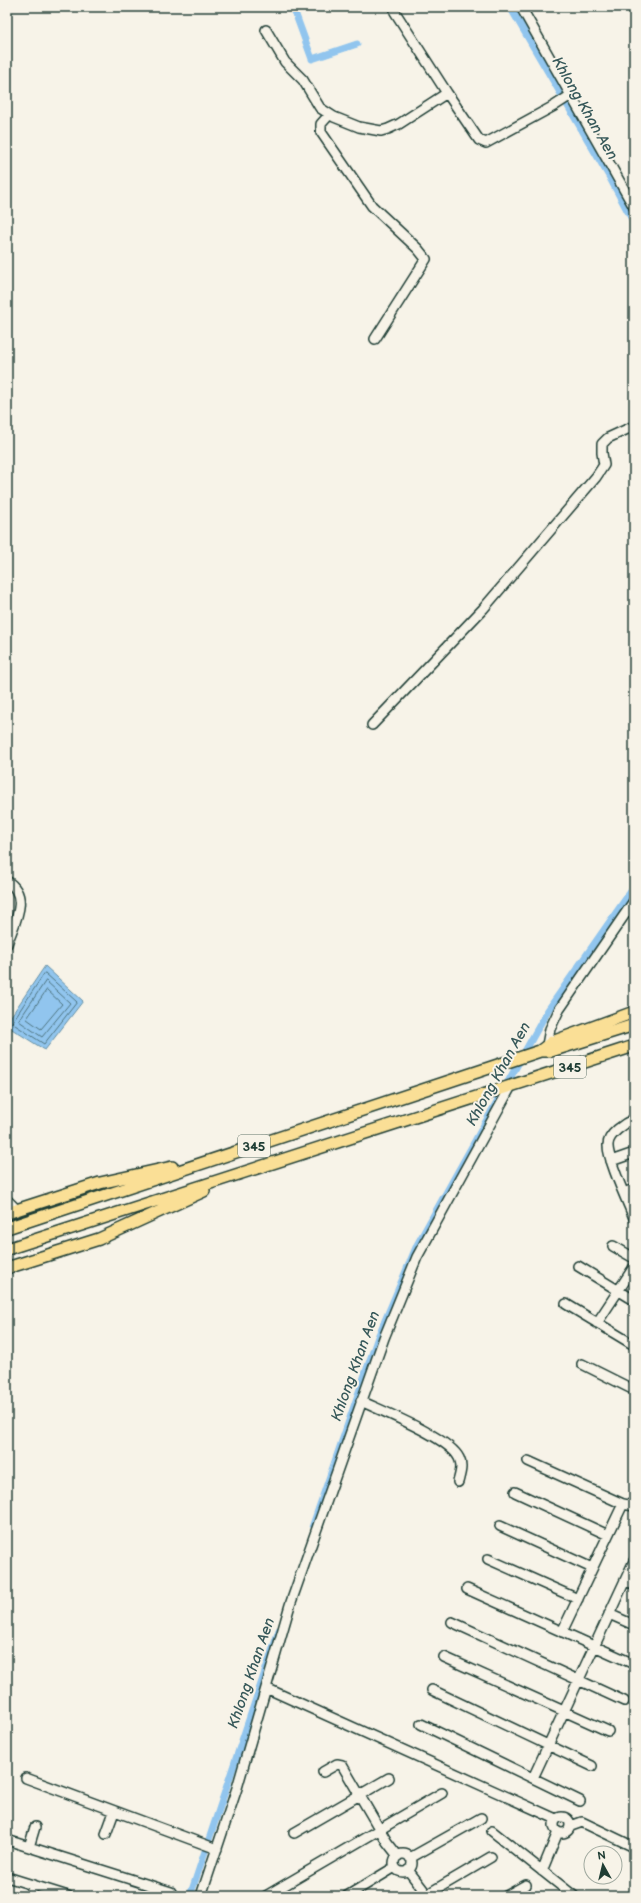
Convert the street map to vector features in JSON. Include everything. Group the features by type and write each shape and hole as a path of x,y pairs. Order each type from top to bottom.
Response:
{"main road":[{"name":"345","path":"541,1051 573,1034 634,1012"},
{"name":"345","path":"7,1228 541,1051 634,1025"},
{"name":"345","path":"7,1249 76,1228 225,1178 477,1098 634,1046"},
{"path":"12,1212 82,1189 242,1150"},
{"path":"7,1268 85,1244 118,1231 209,1189 225,1178"},
{"path":"82,1189 86,1190 88,1194 87,1202"},
{"path":"76,1228 85,1231 88,1235 85,1244"}],"street":[{"path":"521,7 569,96 634,207"},
{"path":"395,12 447,93 482,143 493,139 554,106 569,96"},
{"path":"266,30 285,62 303,80 320,108 329,115 359,127 380,131 399,124 447,93"},
{"path":"329,115 321,124 321,132 351,178 372,206 418,249 426,259 375,339"},
{"path":"372,725 483,609 596,477 604,466 602,444 608,438 634,426"},
{"path":"7,881 19,892 21,902 7,944"},
{"path":"541,1051 559,1010 634,901"},
{"path":"201,1896 213,1848 237,1788 290,1605 384,1338 417,1257 507,1088"},
{"path":"634,1120 628,1122 613,1134 608,1143 611,1161 634,1218"},
{"path":"611,1161 634,1154"},
{"path":"624,1193 634,1189"},
{"path":"7,1200 12,1212"},
{"path":"613,1246 634,1258"},
{"path":"578,1266 634,1300"},
{"path":"597,1323 634,1266"},
{"path":"566,1304 634,1345"},
{"path":"582,1364 634,1390"},
{"path":"361,1401 426,1432 450,1447 459,1458 461,1464 458,1482"},
{"path":"528,1461 623,1504 634,1506"},
{"path":"515,1492 608,1535"},
{"path":"562,1632 623,1504"},
{"path":"500,1526 592,1568"},
{"path":"488,1559 578,1599"},
{"path":"533,1778 634,1561"},
{"path":"625,1581 634,1584"},
{"path":"467,1589 634,1664"},
{"path":"609,1614 634,1625"},
{"path":"452,1622 624,1701"},
{"path":"444,1657 608,1731"},
{"path":"266,1688 556,1819"},
{"path":"432,1690 592,1766"},
{"path":"421,1724 580,1801"},
{"path":"323,1772 340,1764 380,1830 398,1856"},
{"path":"26,1778 213,1848"},
{"path":"294,1833 390,1778"},
{"path":"266,1896 442,1792"},
{"path":"106,1834 114,1812"},
{"path":"558,1832 553,1825 559,1816 565,1817 569,1820 570,1826"},
{"path":"410,1858 481,1818"},
{"path":"558,1832 566,1832 570,1826 582,1822 634,1847"},
{"path":"29,1847 35,1827"},
{"path":"492,1831 574,1896"},
{"path":"542,1870 558,1832"},
{"path":"7,1840 172,1892"},
{"path":"403,1854 410,1858 412,1863 408,1870 399,1871 395,1867 394,1861 398,1856 403,1854"},
{"path":"408,1870 428,1896 491,1857"},
{"path":"347,1896 395,1867"},
{"path":"7,1877 68,1896"},
{"path":"30,1896 34,1885"},
{"path":"506,1896 526,1885"}],"water":[{"path":"45,966 83,1001 45,1050 7,1026 7,1022"}],"waterway":[{"path":"293,7 312,59 357,44"},
{"name":"Khlong Khan Aen","path":"510,7 610,178 634,223"},
{"name":"Khlong Khan Aen","path":"313,1525 378,1337 417,1245 548,1010 634,887"},
{"name":"Khlong Khan Aen","path":"190,1896 279,1630"}]}
